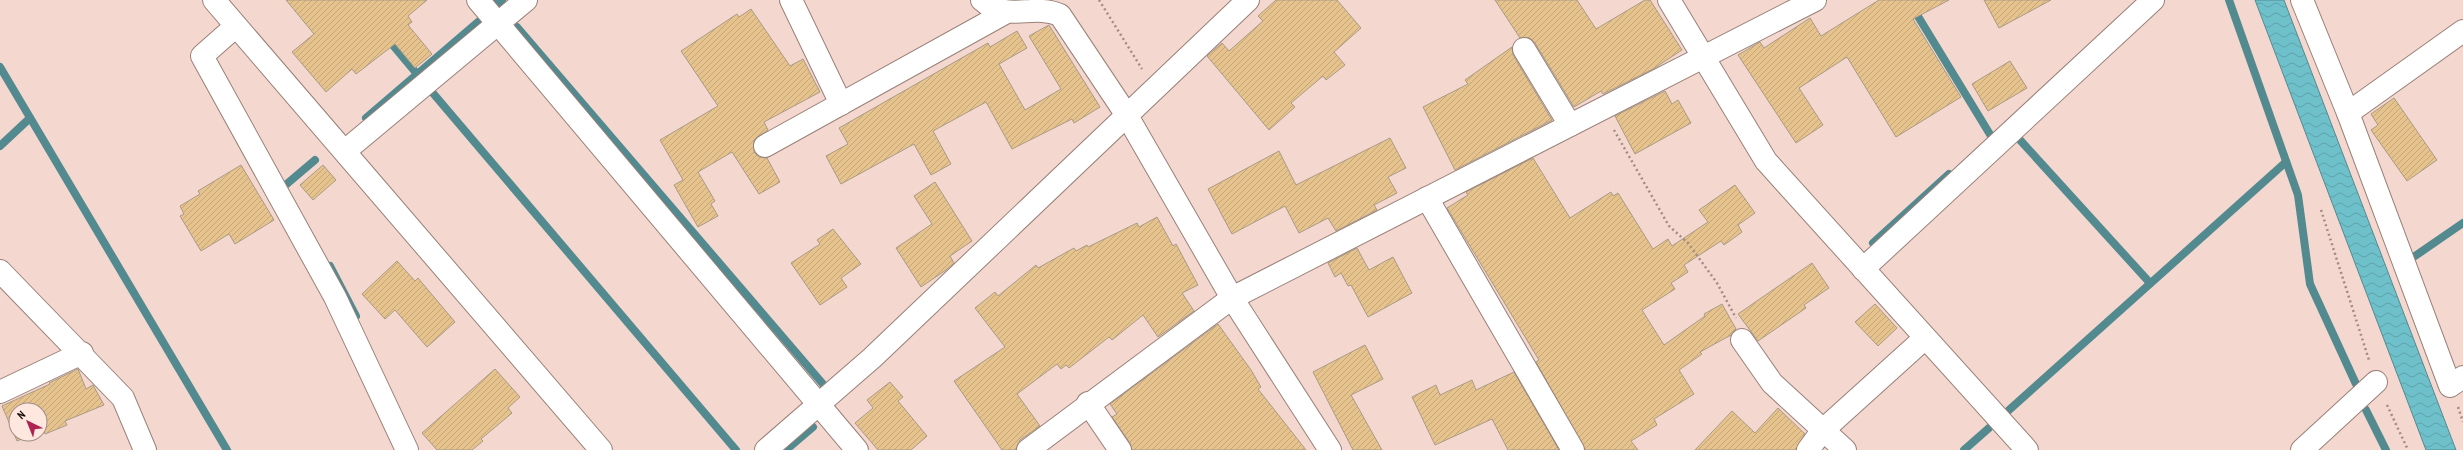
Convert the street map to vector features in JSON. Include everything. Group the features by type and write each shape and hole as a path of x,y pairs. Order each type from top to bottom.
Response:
{"street":[{"path":"214,0 600,450"},
{"path":"478,0 857,450"},
{"path":"345,151 526,0"},
{"path":"791,0 842,104"},
{"path":"982,0 993,9 1005,13 1047,10 1060,15 1126,114 1232,298 1330,450"},
{"path":"766,450 872,358 1126,114 1248,0"},
{"path":"1669,0 1704,56 1766,162 2027,450"},
{"path":"1028,450 1088,403 1232,298 1815,0"},
{"path":"1863,269 2153,0"},
{"path":"2302,0 2348,113 2450,386 2463,377"},
{"path":"765,146 1005,13"},
{"path":"236,26 202,56 335,297 408,450"},
{"path":"2348,113 2463,31"},
{"path":"1524,49 1570,125"},
{"path":"1427,198 1573,450"},
{"path":"0,271 82,353 123,398 145,450"},
{"path":"1808,450 1822,431 1925,338"},
{"path":"1742,340 1772,383 1822,431 1845,450"},
{"path":"0,392 82,353"},
{"path":"2302,450 2376,382"},
{"path":"1088,403 1120,450"}],"path":[{"path":"1099,0 1154,88"},
{"path":"1602,109 1669,226 1688,243 1717,283 1745,336 1742,340"},
{"path":"2321,210 2376,382 2408,450"}],"water":[{"path":"2255,0 2284,0 2456,450 2426,450"}],"building":[{"path":"286,0 427,0 408,16 412,22 408,25 432,54 415,68 395,44 356,74 352,69 326,92 292,52 314,34"},
{"path":"1276,0 1337,0 1361,28 1334,52 1345,65 1326,80 1323,76 1291,103 1295,107 1269,130 1207,56 1222,43 1229,51 1263,21 1258,16"},
{"path":"1495,0 1577,0 1596,29 1645,0 1650,0 1682,50 1653,69 1603,94 1601,91 1574,107 1535,43 1530,38 1520,38"},
{"path":"1879,0 1949,0 1913,19 1961,97 1896,137 1847,57 1799,88 1823,125 1796,143 1738,55 1760,42 1764,48 1810,18 1821,36"},
{"path":"1984,0 2051,0 1999,28"},
{"path":"751,9 790,66 803,59 820,92 764,122 768,130 754,140 754,152 759,157 767,158 780,182 759,194 732,152 698,172 715,201 711,204 718,216 698,227 674,185 683,180 660,140 718,106 681,51 737,14 739,17"},
{"path":"1049,25 1100,107 1074,123 1072,119 1012,149 986,102 933,131 951,164 931,175 914,144 841,184 826,156 848,144 839,128 988,43 990,47 1017,31 1027,48 999,64 1025,110 1061,89 1029,36"},
{"path":"1512,47 1513,55 1552,120 1455,170 1423,107 1468,84 1465,80"},
{"path":"2010,61 2027,88 1988,111 1972,84"},
{"path":"1665,91 1672,104 1678,100 1691,123 1635,154 1615,116"},
{"path":"2394,98 2437,160 2407,181 2371,130 2378,125 2371,114"},
{"path":"1390,138 1406,168 1388,177 1397,193 1374,205 1377,210 1336,231 1328,218 1299,233 1285,206 1232,234 1208,189 1279,151 1296,185"},
{"path":"1533,158 1570,218 1611,192 1613,196 1618,193 1653,249 1668,239 1672,246 1708,222 1699,210 1735,185 1755,213 1738,225 1742,232 1724,245 1721,241 1684,265 1688,272 1671,283 1675,289 1642,310 1664,345 1705,316 1704,314 1722,304 1736,329 1731,335 1700,352 1702,354 1679,370 1694,394 1654,419 1657,425 1631,441 1638,450 1585,450 1536,362 1539,360 1447,208 1468,195 1466,192"},
{"path":"241,165 274,220 235,244 229,234 201,251 180,216 184,214 180,206 200,194 198,191"},
{"path":"323,165 336,180 313,200 300,185"},
{"path":"935,182 972,241 950,256 954,263 921,287 896,248 932,224 914,196"},
{"path":"1157,217 1173,246 1176,244 1198,285 1182,293 1194,311 1158,337 1143,315 1112,340 1109,337 1069,368 1066,365 1061,369 1057,364 1017,394 1040,426 1020,440 1016,450 1002,450 954,381 1005,347 975,308 995,292 998,296 1036,265 1038,268 1074,248 1076,251 1087,245 1088,247 1137,223 1139,227"},
{"path":"833,229 861,264 841,278 847,287 820,305 791,263 820,244 817,240"},
{"path":"1357,248 1369,270 1393,257 1412,293 1368,317 1351,285 1348,286 1341,273 1335,277 1328,263"},
{"path":"397,261 415,281 418,278 455,322 427,347 395,310 385,319 362,294"},
{"path":"1812,263 1829,288 1804,305 1806,308 1758,341 1738,314"},
{"path":"1875,304 1897,328 1878,346 1855,322"},
{"path":"1218,324 1251,370 1261,387 1258,389 1306,450 1132,450 1130,443 1112,417 1117,414 1110,404"},
{"path":"1365,345 1383,379 1351,395 1382,450 1353,450 1313,372"},
{"path":"78,369 86,389 93,385 104,405 65,421 67,425 48,433 48,402 11,402 50,384 49,383"},
{"path":"495,369 520,397 508,408 512,413 481,439 483,441 472,450 437,450 422,433"},
{"path":"1514,372 1559,450 1508,450 1492,419 1435,445 1412,397 1436,385 1440,395 1472,380 1476,390"},
{"path":"890,382 903,397 898,401 927,436 911,450 878,450 855,423 873,408 867,400"},
{"path":"8,403 8,420 2,406"},
{"path":"1778,408 1805,434 1796,450 1695,450 1732,411 1755,433"}],"waterway":[{"path":"497,0 499,3 502,0"},
{"path":"1908,0 1991,136"},
{"path":"2229,0 2298,195 2310,284 2356,384"},
{"path":"366,118 478,22"},
{"path":"517,27 823,384"},
{"path":"386,37 417,74"},
{"path":"0,67 227,450"},
{"path":"432,92 736,450"},
{"path":"0,146 30,118"},
{"path":"2020,140 2150,283"},
{"path":"285,193 282,188 315,160"},
{"path":"2009,410 2286,162"},
{"path":"1873,243 1949,174"},
{"path":"2415,256 2463,223"},
{"path":"330,266 356,316"},
{"path":"2366,410 2386,450"},
{"path":"786,450 813,427"},
{"path":"1964,450 1989,428"}]}
